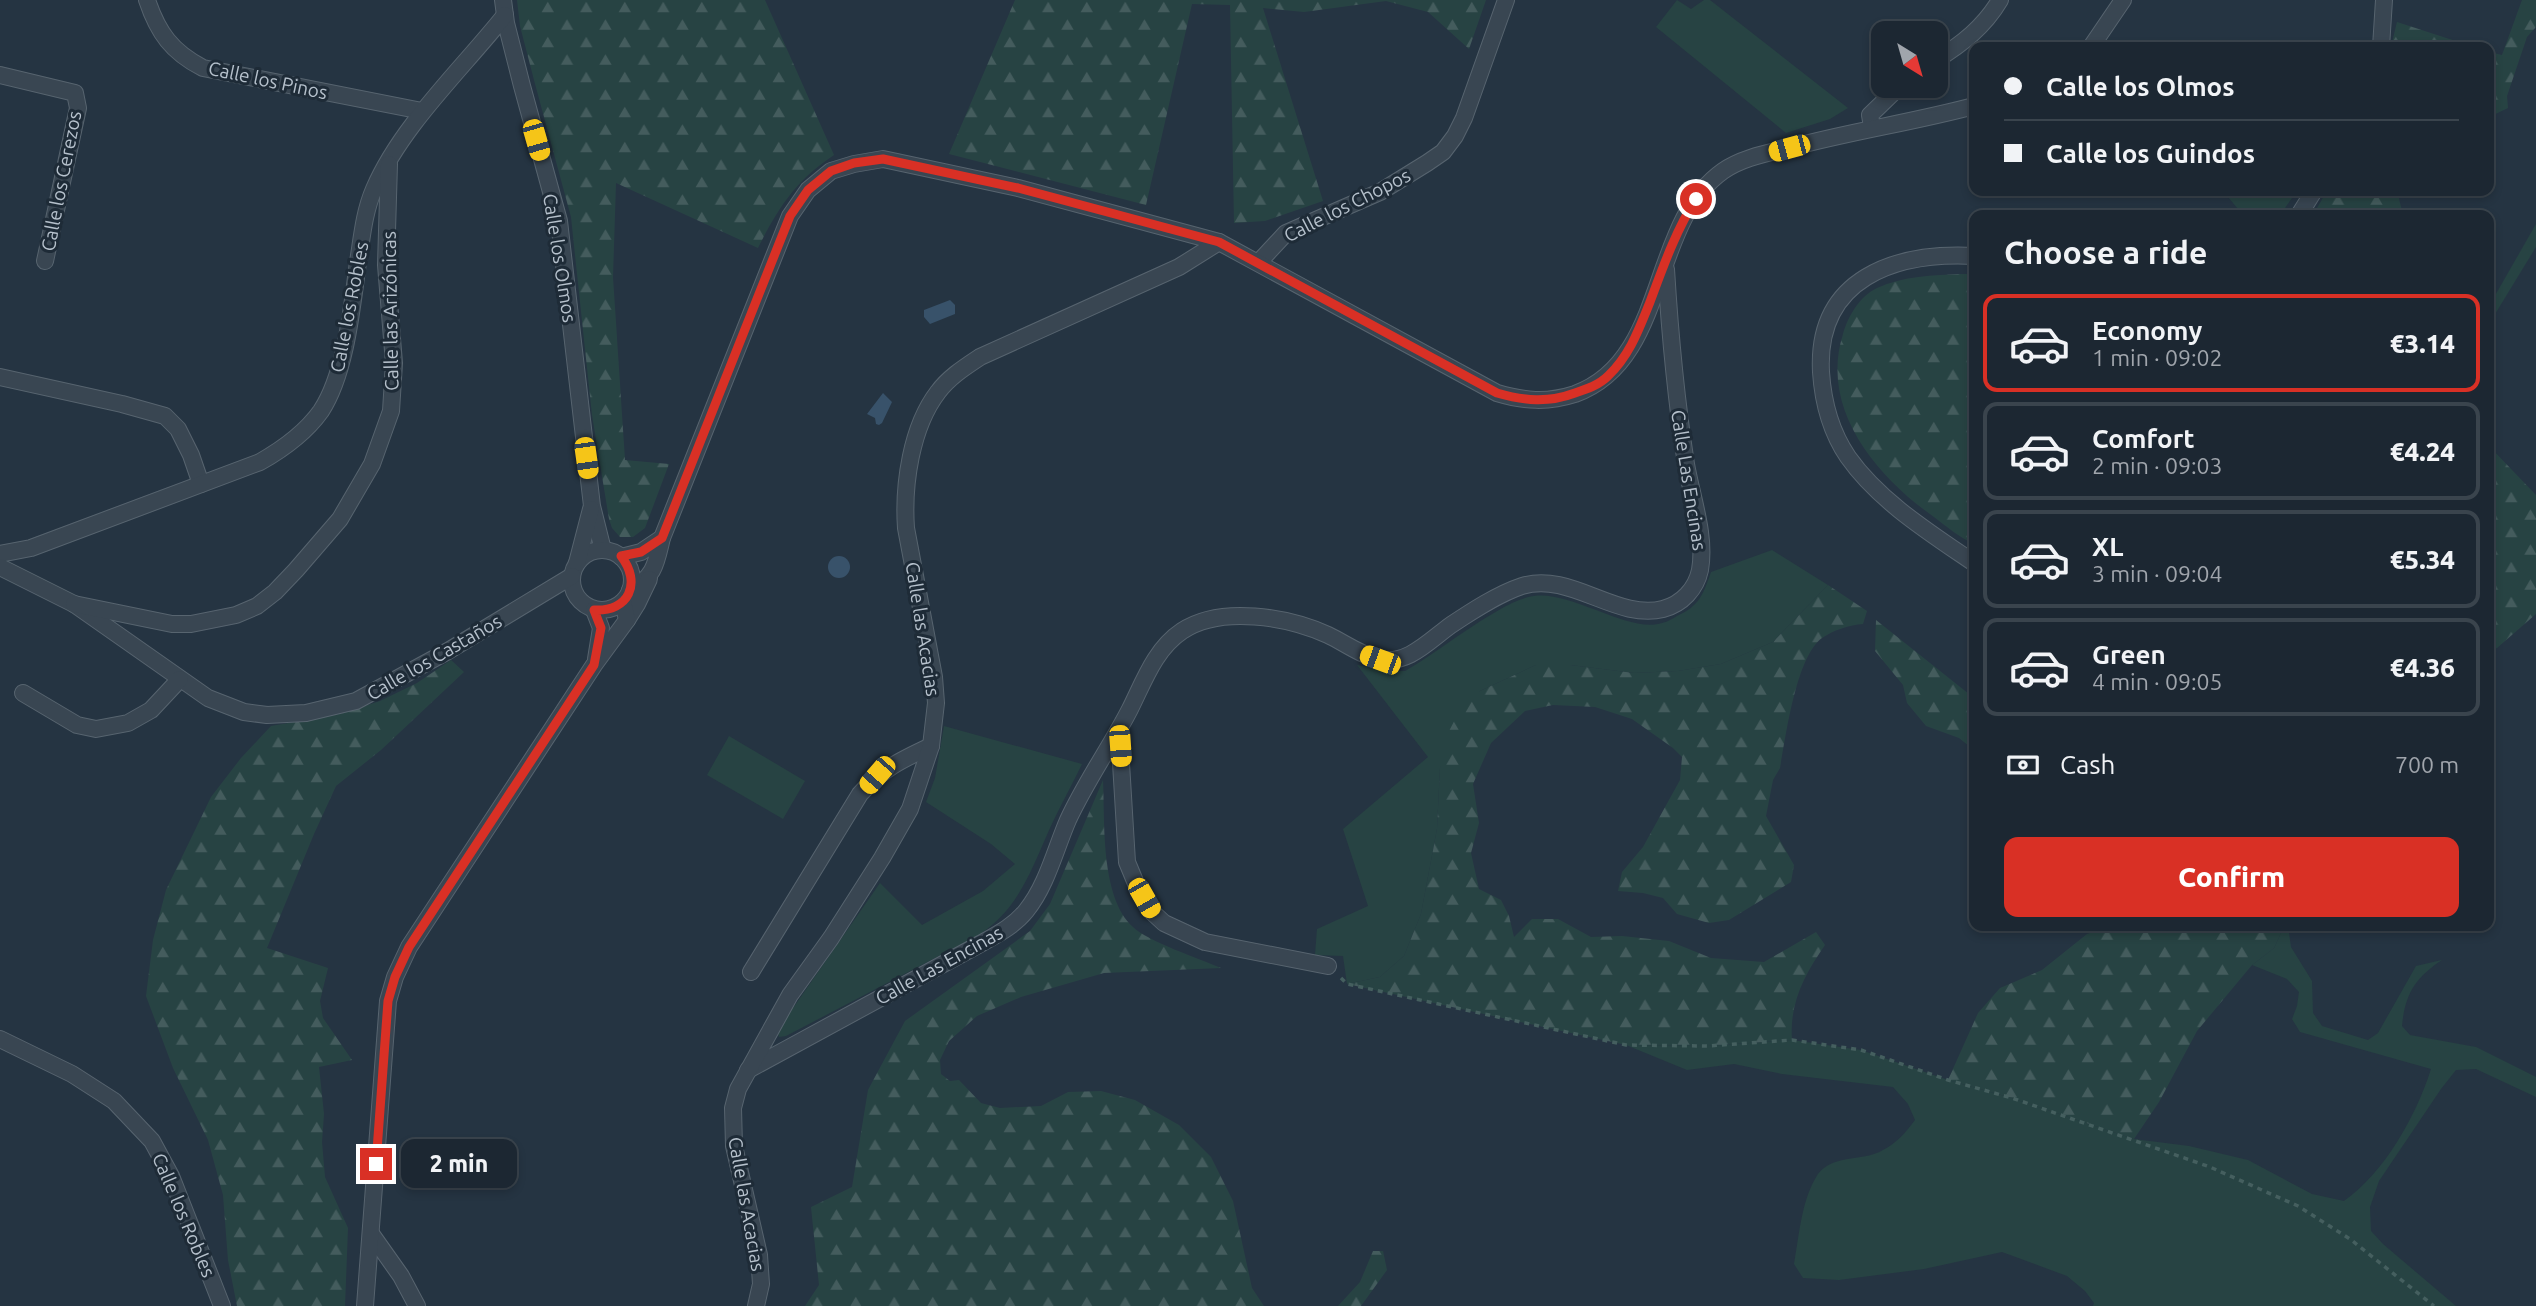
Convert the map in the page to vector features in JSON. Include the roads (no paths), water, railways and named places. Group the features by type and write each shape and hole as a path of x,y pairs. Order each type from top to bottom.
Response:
{"street":[{"name":"Calle los Pinos","path":"147,0 156,23 168,41 183,57 203,68 422,111"},
{"name":"Calle los Chopos","path":"1259,262 1286,233 1380,191 1443,152 1464,118 1506,0"},
{"path":"1948,52 1977,31 1993,13 2000,0"},
{"path":"2094,42 2123,0"},
{"path":"2381,42 2384,0"},
{"name":"Calle los Robles","path":"0,554 31,548 260,462 276,453 308,426 329,397 350,325 367,206 389,162 422,111 450,81 504,7"},
{"name":"Calle los Olmos","path":"504,7 559,221 592,506 603,550"},
{"name":"Calle los Cerezos","path":"0,75 75,93 78,108 45,261"},
{"path":"1872,127 1870,115 1888,98"},
{"path":"365,1306 383,1046 388,1001 395,977 409,947 594,665 638,604 790,216 808,190 831,171 854,163 883,159 1018,188 1219,242 1497,393 1535,401 1553,400 1591,387 1607,377 1637,337 1688,211 1704,187 1722,172 1737,162 1765,154 1872,127 1969,107"},
{"name":"Calle las Arizónicas","path":"74,604 172,624 191,624 236,615 257,606 275,592 340,519 372,464 391,411 394,363 386,265 389,162"},
{"name":"Calle las Acacias","path":"756,1306 761,1284 759,1255 734,1146 733,1108 738,1089 790,995 831,938 910,809 930,746 936,703 934,677 905,510 911,453 920,425 937,392 958,372 980,357 1179,267 1219,242"},
{"path":"1969,256 1944,254 1888,265 1847,290 1828,323 1821,365 1828,417 1836,438 1849,458 1874,488 1940,540 1969,559"},
{"name":"Calle Las Encinas","path":"748,1070 980,944 1008,928 1025,913 1038,892 1069,818 1164,645 1184,629 1209,620 1270,617 1296,622 1359,652 1380,660 1392,661 1408,656 1452,624 1501,595 1529,584 1549,582 1640,611 1663,609 1680,601 1692,591 1699,574 1700,536 1671,353 1666,263"},
{"path":"0,377 165,416 187,446 201,484"},
{"name":"Calle los Olmos","path":"574,569 592,506"},
{"path":"650,576 604,611 583,605 575,595 574,569 584,555 603,550 621,556 641,552 662,538"},
{"path":"621,556 629,566 632,578 627,596 627,620"},
{"name":"Calle los Castaños","path":"0,567 74,604 208,698 244,712 267,715 306,713 356,701 528,604 574,569"},
{"name":"Calle los Castaños","path":"528,604 575,595"},
{"path":"594,610 601,628 594,665"},
{"path":"23,693 77,725 96,729 128,723 151,710 180,679"},
{"path":"1119,730 1127,862 1151,911 1164,923 1205,942 1328,966"},
{"path":"751,972 860,794 877,775 894,763 930,746"},
{"name":"Calle los Robles","path":"0,1039 72,1074 114,1101 152,1141 165,1162 222,1306"},
{"path":"372,1235 401,1276 417,1306"}],"water":[{"path":"950,300 955,305 955,314 930,324 924,317 924,310"},
{"path":"883,393 892,402 879,425 876,424 875,418 867,414"},
{"path":"839,556 849,563 850,567 843,577 839,578 829,571 828,567 835,557"}]}
